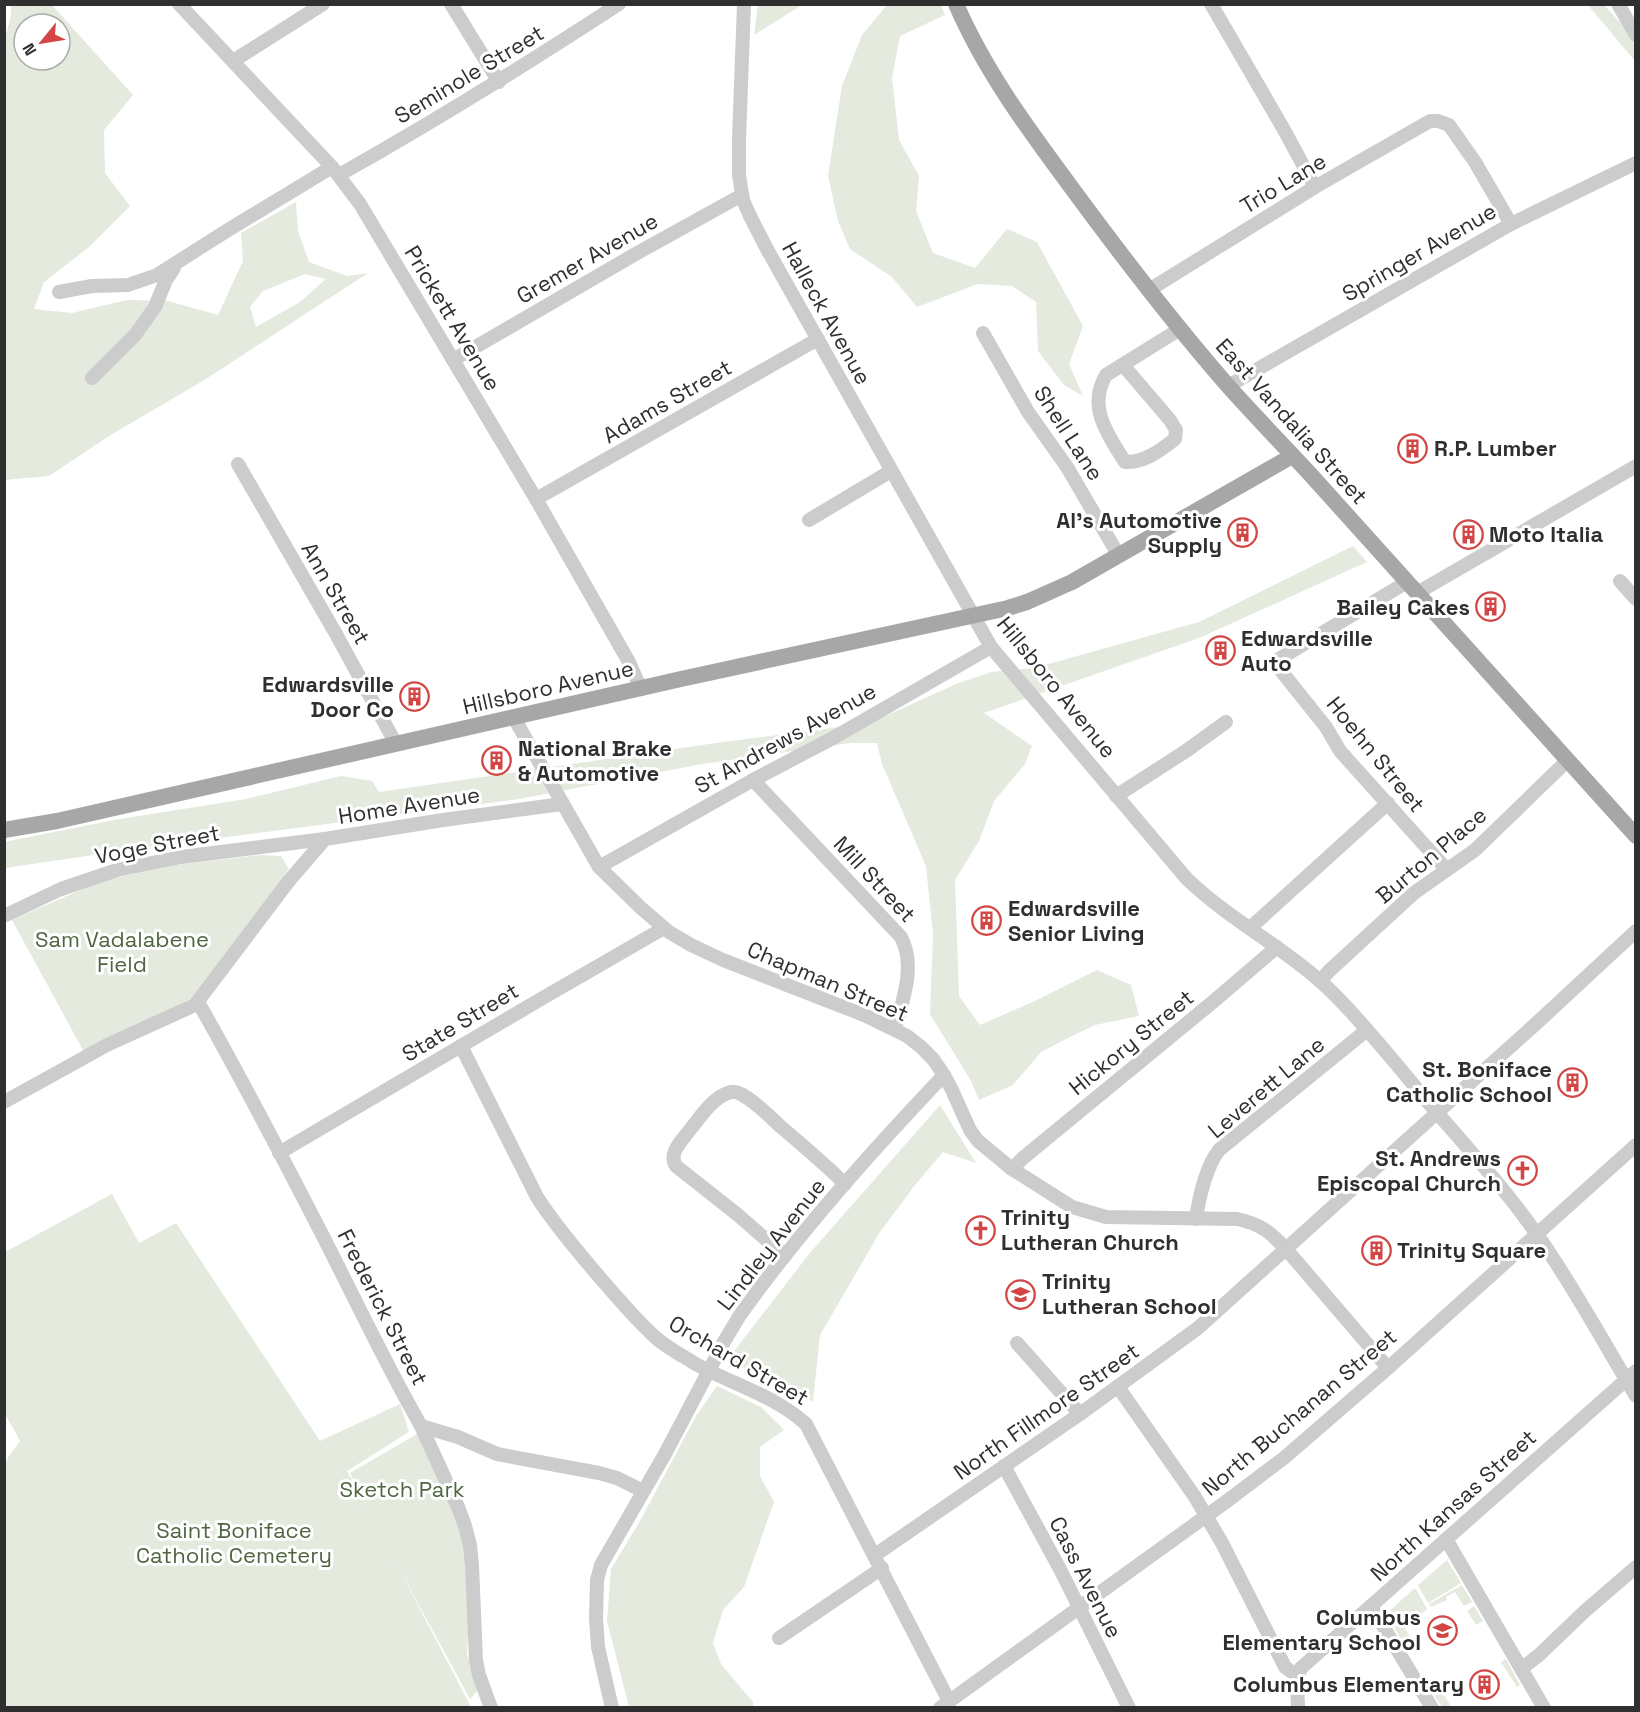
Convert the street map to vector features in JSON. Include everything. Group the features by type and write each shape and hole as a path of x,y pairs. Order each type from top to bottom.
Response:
{"main road":[{"name":"East Vandalia Street","path":"956,4 995,79 1024,123 1180,329 1228,386 1635,836"},
{"path":"975,616 1027,602 1072,582 1292,456"},
{"name":"Hillsboro Avenue","path":"4,830 57,821 905,629 975,616"}],"street":[{"name":"Prickett Avenue","path":"179,4 336,171 360,204 536,499 629,662 641,689"},
{"path":"233,61 324,4"},
{"path":"451,4 500,82"},
{"name":"Seminole Street","path":"59,292 92,286 128,285 157,275 336,171 417,132 500,82 619,4"},
{"name":"Halleck Avenue","path":"744,4 738,139 742,195 764,242 891,471 975,616"},
{"path":"1211,4 1315,188"},
{"path":"1618,4 1635,35"},
{"name":"Trio Lane","path":"1149,290 1315,188 1430,121 1449,125 1475,162 1511,224"},
{"name":"Springer Avenue","path":"1228,386 1511,224 1635,164"},
{"name":"Gremer Avenue","path":"453,360 628,258 742,195"},
{"path":"92,378 135,335 155,307 166,280 179,262"},
{"path":"1123,364 1176,430 1175,439 1135,463 1125,462 1107,435 1098,396 1100,385 1106,375 1123,364 1180,329"},
{"name":"Shell Lane","path":"984,333 1028,412 1068,467 1119,556"},
{"name":"Adams Street","path":"536,499 818,339"},
{"name":"Ann Street","path":"238,464 336,634 396,744"},
{"path":"1412,588 1635,466"},
{"path":"808,520 891,471"},
{"path":"1620,582 1635,599"},
{"name":"Hoehn Street","path":"1412,588 1274,662 1326,727 1340,751 1447,870"},
{"name":"Hillsboro Avenue","path":"975,616 991,647 1187,879 1320,981 1367,1030 1537,1234 1631,1376 1635,1396"},
{"name":"St Andrews Avenue","path":"599,867 753,780 833,738 991,647"},
{"name":"Chapman Street","path":"514,718 599,867 664,928 691,945 723,960 895,1029 921,1047 933,1059 978,1141 1011,1169 1064,1203 1106,1217 1237,1220 1252,1222 1263,1228 1273,1235 1388,1368"},
{"path":"1116,796 1226,722"},
{"name":"Burton Place","path":"1320,981 1329,970 1414,893 1475,849 1568,760"},
{"name":"Mill Street","path":"753,780 901,937 909,966 895,1029"},
{"name":"Home Avenue","path":"4,1102 106,1045 198,1002 288,882 325,839 562,804"},
{"path":"1250,928 1388,804"},
{"name":"Voge Street","path":"4,916 89,878 127,868 181,857 325,839"},
{"name":"State Street","path":"279,1153 664,928"},
{"name":"North Fillmore Street","path":"875,1555 1080,1414 1210,1318 1635,931"},
{"name":"Hickory Street","path":"1011,1169 1277,947"},
{"name":"Frederick Street","path":"198,1002 230,1058 379,1349 421,1426 465,1526 472,1565 476,1660 491,1707"},
{"name":"Leverett Lane","path":"1196,1219 1211,1165 1219,1150 1367,1030"},
{"name":"Orchard Street","path":"460,1046 537,1197 556,1226 628,1310 657,1339 709,1371 769,1399 806,1424 882,1568 944,1704"},
{"name":"Lindley Avenue","path":"612,1707 598,1647 596,1618 597,1580 603,1558 643,1491 740,1315 785,1256 845,1185 944,1076"},
{"path":"785,1256 676,1166 672,1160 673,1156 690,1129 720,1097 728,1093 738,1093 752,1102 845,1185"},
{"name":"North Buchanan Street","path":"944,1704 1284,1458 1388,1368 1635,1145"},
{"path":"1017,1342 1080,1414"},
{"name":"North Kansas Street","path":"1298,1676 1301,1668 1631,1376"},
{"path":"1118,1387 1206,1516 1285,1667 1298,1676 1298,1707"},
{"path":"421,1426 458,1437 496,1454 598,1473 617,1478 643,1491"},
{"name":"Cass Avenue","path":"1004,1466 1129,1707"},
{"path":"1446,1539 1544,1707"},
{"path":"1521,1669 1635,1567"},
{"path":"779,1638 882,1568"},
{"path":"1371,1606 1432,1707"}],"green space":[{"path":"758,4 802,5 754,35"},
{"path":"11,5 52,5 58,12 12,12 12,72 72,72 72,27 133,95 104,130 105,173 130,206 89,247 44,282 34,309 72,313 127,300 168,301 218,315 243,261 241,233 296,202 298,231 309,262 347,276 368,273 206,379 109,436 49,476 5,480 5,38","holes":["305,274 326,279 300,302 256,327 250,307 263,291"]},
{"path":"887,5 941,5 945,15 900,36 892,78 899,140 919,176 916,211 933,253 975,268 1007,229 1037,242 1083,326 1069,364 1083,396 1064,385 1038,351 1036,302 1012,286 978,284 917,307 892,277 850,249 838,221 828,176 842,86 862,35"},
{"path":"1588,5 1604,5 1635,39 1635,61"},
{"path":"1353,546 1367,562 1199,638 984,713 1032,746 1025,764 994,801 979,841 955,880 959,996 980,1025 1097,970 1131,985 1139,1016 1095,1025 1041,1052 1013,1085 979,1100 971,1081 930,1014 933,934 926,866 882,764 877,743 850,743 702,764 519,799 5,868 4,842 114,820 246,799 341,776 372,781 379,792 870,723 956,684 991,672 1034,668 1199,622"},
{"name":"Sam Vadalabene Field","path":"260,855 281,856 289,869 195,997 84,1052 12,920 101,881 175,865"},
{"path":"940,1105 976,1163 943,1152 880,1232 820,1335 813,1401 799,1398 728,1359 809,1254"},
{"name":"Saint Boniface Catholic Cemetery","path":"112,1194 139,1243 176,1223 320,1441 400,1404 409,1432 347,1471 368,1508 350,1473 417,1434 437,1470 462,1529 467,1560 469,1615 467,1654 478,1690 470,1699 396,1563 471,1707 5,1707 4,1467 8,1457 20,1441 5,1414 5,1252"},
{"path":"717,1386 761,1407 784,1430 760,1447 760,1476 774,1502 744,1587 723,1610 713,1643 721,1664 753,1702 753,1707 629,1707 607,1621 611,1569 640,1521 696,1416"},
{"path":"1447,1560 1461,1583 1428,1603 1418,1585"},
{"path":"1462,1585 1472,1602 1464,1606 1455,1592 1446,1597 1447,1600 1431,1607 1429,1604"},
{"path":"1414,1589 1427,1609 1414,1620 1412,1617 1402,1623 1410,1637 1403,1643 1387,1613"},
{"path":"1474,1606 1483,1621 1476,1625 1467,1611"},
{"path":"1506,1659 1520,1685 1517,1687 1501,1662"},
{"path":"1440,1688 1450,1705 1448,1707 1442,1707 1433,1693"}],"place":[{"name":"R.P. Lumber","path":"1413,448"},
{"name":"Al's Automotive Supply","path":"1243,533"},
{"name":"Moto Italia","path":"1468,534"},
{"name":"Bailey Cakes","path":"1491,607"},
{"name":"Edwardsville Auto","path":"1220,651"},
{"name":"Edwardsville Door Co","path":"415,697"},
{"name":"National Brake & Automotive","path":"497,761"},
{"name":"Edwardsville Senior Living","path":"987,921"},
{"name":"St. Boniface Catholic School","path":"1573,1082"},
{"name":"St. Andrews Episcopal Church","path":"1522,1171"},
{"name":"Trinity Lutheran Church","path":"980,1230"},
{"name":"Trinity Square","path":"1376,1250"},
{"name":"Trinity Lutheran School","path":"1021,1294"},
{"name":"Columbus Elementary School","path":"1442,1630"},
{"name":"Columbus Elementary","path":"1485,1684"}],"park label":[{"name":"Sketch Park","path":"402,1489"}]}
